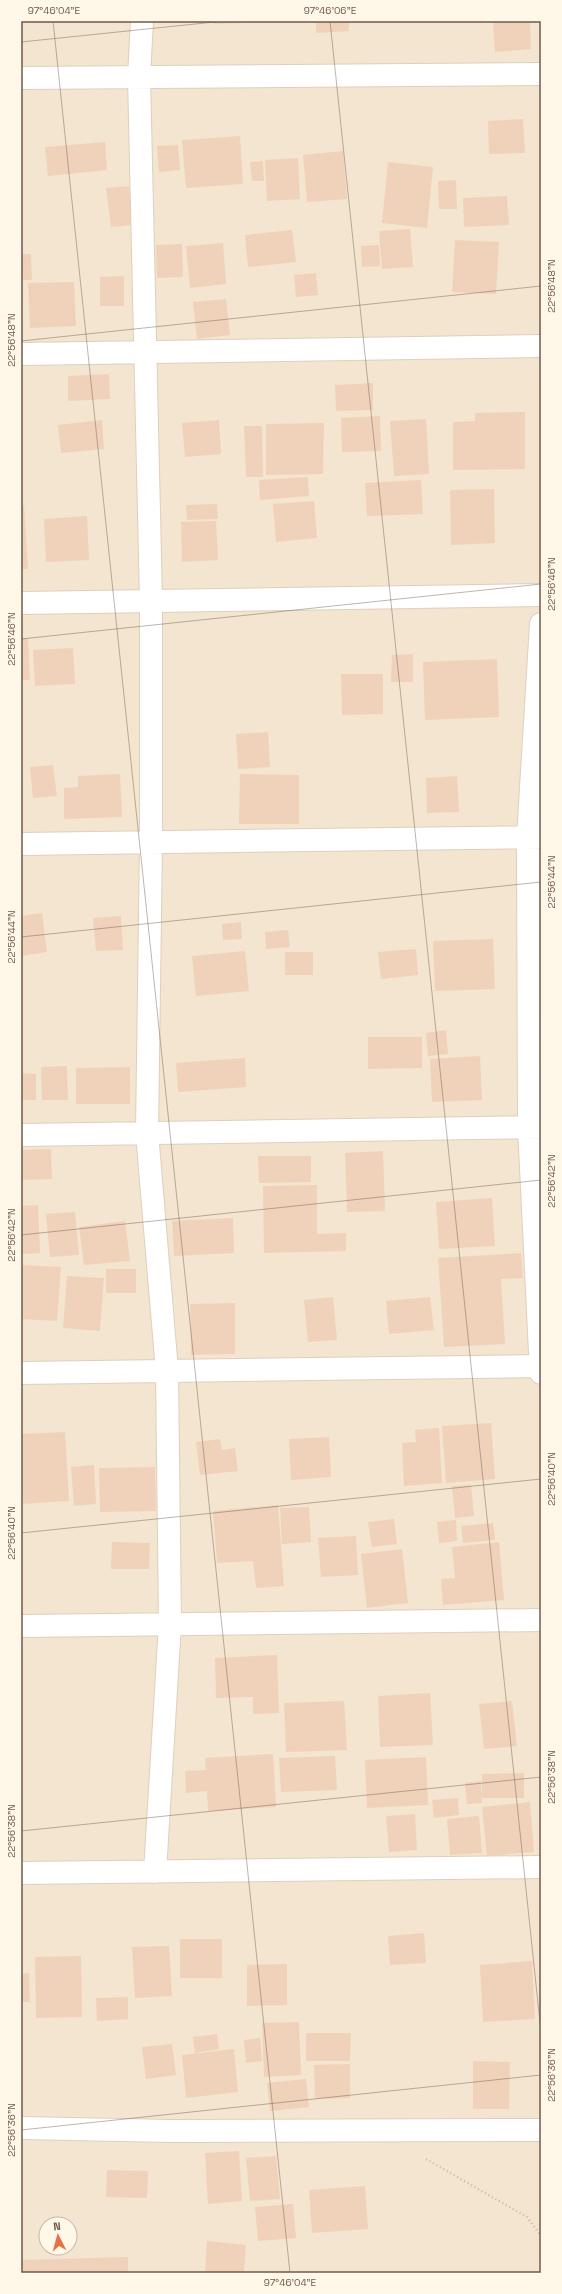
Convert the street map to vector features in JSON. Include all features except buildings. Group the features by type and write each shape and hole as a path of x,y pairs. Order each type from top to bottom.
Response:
{"street":[{"path":"142,21 139,76 151,601 151,842 147,1133 167,1371 170,1624 155,1872"},
{"path":"21,78 541,74"},
{"path":"21,354 541,346"},
{"path":"21,603 541,595"},
{"path":"21,1373 541,1369 535,1127 534,837 541,624"},
{"path":"21,844 534,837"},
{"path":"21,1135 535,1127"},
{"path":"21,1626 541,1620"},
{"path":"21,1873 541,1867"},
{"path":"21,2128 172,2131 541,2130"}],"path":[{"path":"422,2157 527,2217 541,2236"}],"shaded area":[{"path":"21,21 541,21 541,2273 21,2273"}]}
